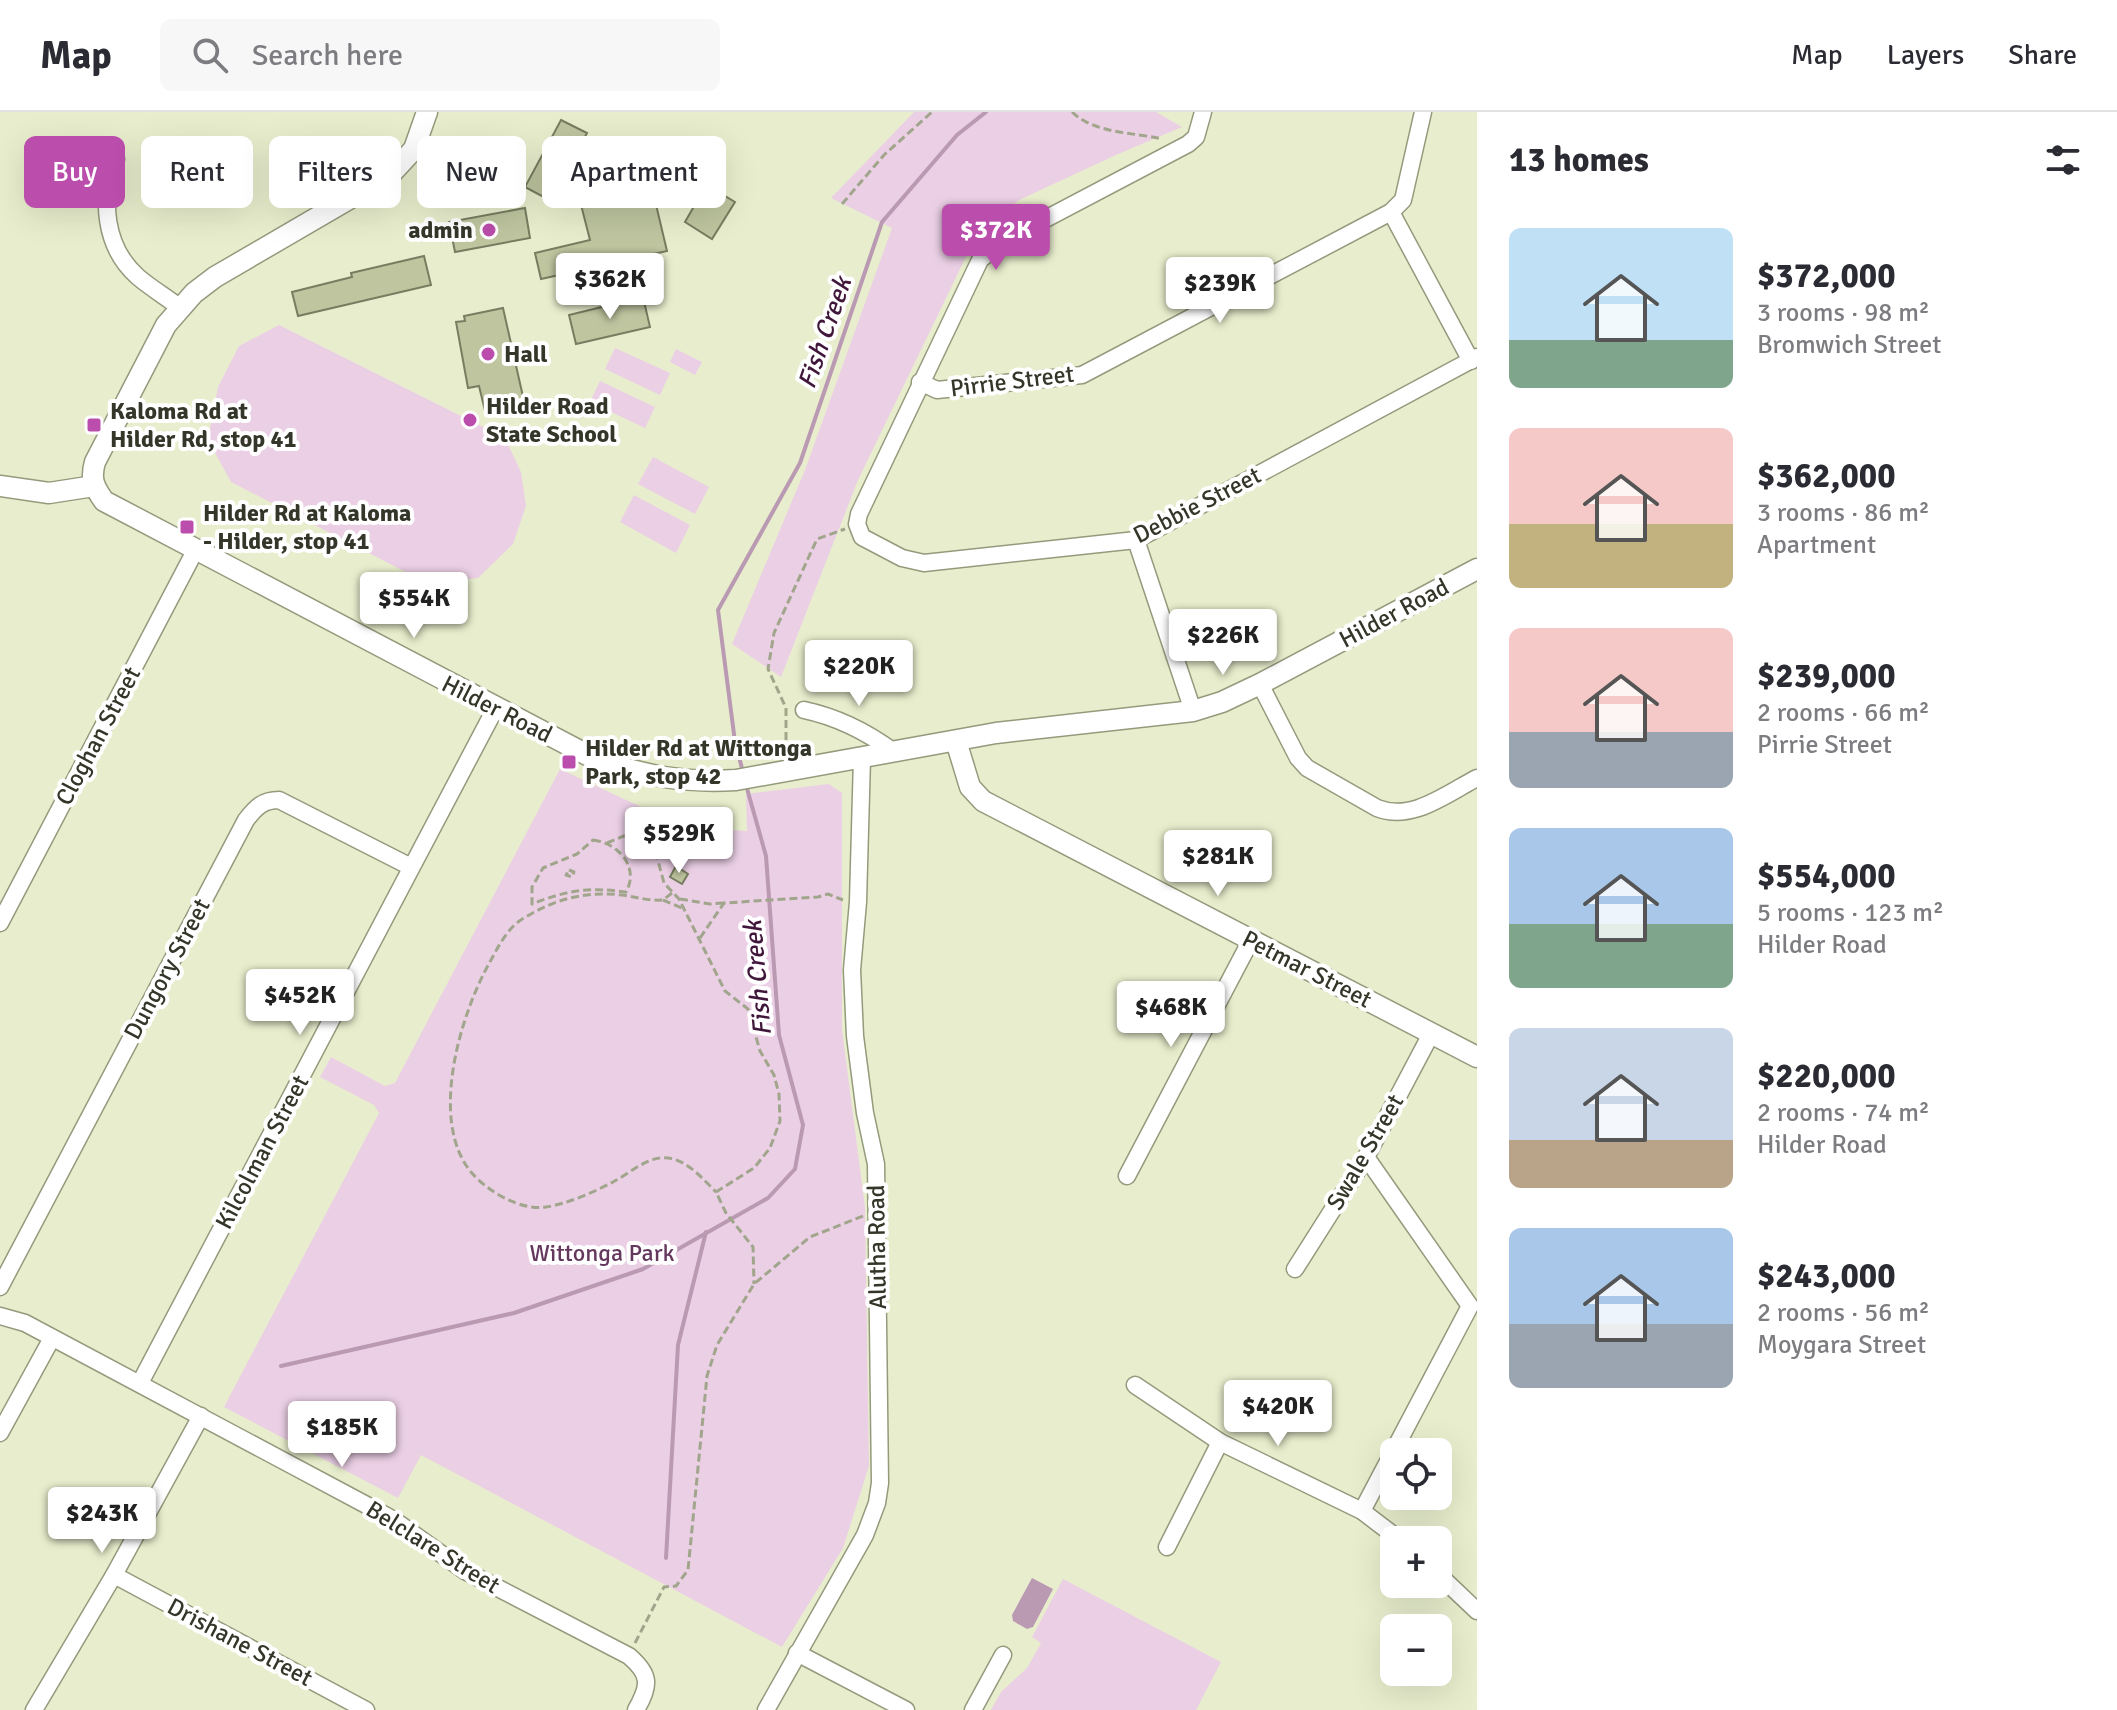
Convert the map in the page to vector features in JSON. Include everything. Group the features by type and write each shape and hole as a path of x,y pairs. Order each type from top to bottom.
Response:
{"street":[{"path":"0,486 49,493 94,486 92,474 95,462 166,325 179,307 215,277 390,175 414,149 427,112"},
{"path":"852,520 859,514 972,272 989,250 1188,144 1196,137 1203,112"},
{"path":"1423,112 1403,200 1391,212 1474,359"},
{"path":"108,208 117,248 136,276 179,307"},
{"name":"Pirrie Street","path":"920,382 937,390 1082,375 1391,212"},
{"name":"Debbie Street","path":"852,520 862,537 902,558 924,563 1136,540 1474,359"},
{"name":"Hilder Road","path":"94,486 104,501 495,709 595,759 636,773 682,780 736,780 996,733 1193,711 1222,702 1260,684 1477,569"},
{"path":"1136,540 1193,711"},
{"name":"Cloghan Street","path":"0,923 196,549"},
{"path":"1260,684 1298,758 1307,768 1377,808 1387,812 1411,812 1477,778"},
{"name":"Kilcolman Street","path":"140,1383 495,709"},
{"path":"804,710 824,714 871,735 894,752"},
{"name":"Petmar Street","path":"956,741 970,787 983,801 1477,1057"},
{"name":"Alutha Road","path":"766,1710 854,1555 877,1503 881,1464 876,1164 865,1113 855,1036 852,970 858,902 862,758"},
{"name":"Dungory Street","path":"0,1287 246,820 256,807 267,800 290,804 411,867"},
{"path":"1127,1176 1251,940"},
{"name":"Swale Street","path":"1295,1269 1366,1157 1431,1034"},
{"path":"1362,1511 1473,1306 1366,1157"},
{"name":"Belclare Street","path":"0,1316 25,1323 394,1520 465,1571 629,1656 641,1667 646,1677 646,1690 636,1710"},
{"path":"0,1433 52,1338"},
{"path":"1135,1385 1220,1442 1362,1511 1382,1526"},
{"path":"34,1710 114,1575 201,1416"},
{"path":"1167,1547 1220,1442"},
{"name":"Drishane Street","path":"114,1575 366,1710"},
{"path":"1452,1586 1475,1606"},
{"path":"797,1653 906,1710"},
{"path":"973,1710 1003,1655"}],"path":[{"path":"842,204 884,155 932,112"},
{"path":"1072,112 1083,122 1096,127 1167,140 1153,147"},
{"path":"840,530 852,520"},
{"path":"778,774 786,708 768,669 774,633 817,539 840,530 852,520"},
{"path":"646,811 668,821 653,842"},
{"path":"606,843 624,836 653,842"},
{"path":"593,840 606,843 626,862 630,881 626,892 593,888 576,890 532,904 535,877 549,863 568,858 593,840"},
{"path":"653,842 664,883 685,909 725,991 748,1009 760,1051 774,1075 781,1105 777,1134 770,1148 754,1168 716,1192"},
{"path":"568,858 570,870"},
{"path":"685,909 663,900 649,901 596,893 573,896 520,920 501,941 478,982 464,1022 453,1059 453,1129 457,1149 471,1172 487,1187 524,1205 544,1208 611,1183 646,1162 664,1157 679,1160 716,1192 726,1213 753,1247 754,1284"},
{"path":"663,900 672,893"},
{"path":"679,899 710,904 828,894 841,900 858,902"},
{"path":"700,938 724,903"},
{"path":"629,1656 664,1587 676,1586 684,1577 689,1561 710,1361 754,1284 810,1237 878,1212"}],"green space":[{"path":"914,112 1156,112 1182,127 1019,200 977,234 858,480 781,677 732,644 805,470 892,228 831,198"},
{"path":"279,325 505,438 521,472 526,506 513,544 478,578 427,583 231,482 208,440 218,387 239,346"},
{"path":"615,348 670,373 660,395 605,369"},
{"path":"676,349 702,362 695,375 670,362"},
{"path":"600,381 655,407 645,428 590,402"},
{"path":"653,457 709,487 695,514 638,484"},
{"path":"634,495 690,525 676,553 620,522"},
{"name":"Wittonga Park","path":"560,769 656,814 702,828 747,831 746,794 829,784 842,793 842,1030 865,1207 869,1466 843,1548 782,1647 421,1455 398,1498 224,1407 379,1113 374,1105 320,1077 331,1057 385,1086 395,1083"},
{"path":"1063,1579 1221,1662 1196,1710 991,1710 1001,1692 1027,1668 1041,1643 1032,1637"}],"shaded area":[{"path":"1032,1578 1053,1589 1033,1627 1027,1629 1013,1621 1012,1615"}],"building":[{"path":"561,120 587,133 585,136 552,136"},
{"path":"542,155 542,196 526,185"},
{"path":"726,197 735,202 712,239 685,222 693,208 726,208"},
{"name":"admin","path":"525,208 530,238 455,252 449,222"},
{"path":"582,208 657,208 667,251 541,279 535,253 590,240"},
{"path":"424,256 431,285 298,316 292,292 352,277 351,273"},
{"path":"643,297 650,327 576,344 569,315"},
{"name":"Hall","path":"503,308 524,401 485,411 479,386 468,388 456,322 465,321 464,316"},
{"path":"676,866 688,874 682,884 670,877"}],"waterway":[{"name":"Fish Creek","path":"743,772 735,742 718,610 800,463 882,222 957,135 986,112"},
{"name":"Fish Creek","path":"281,1366 514,1313 643,1269 768,1198 795,1169 803,1125 779,1035 766,856 746,785"},
{"path":"666,1558 678,1345 706,1232"}],"place":[{"name":"admin","path":"489,230"},
{"name":"Hall","path":"488,354"},
{"name":"Hilder Road State School","path":"470,420"},
{"name":"Kaloma Rd at Hilder Rd, stop 41","path":"94,425"},
{"name":"Hilder Rd at Kaloma - Hilder, stop 41","path":"187,527"},
{"name":"Hilder Rd at Wittonga Park, stop 42","path":"569,762"}]}
